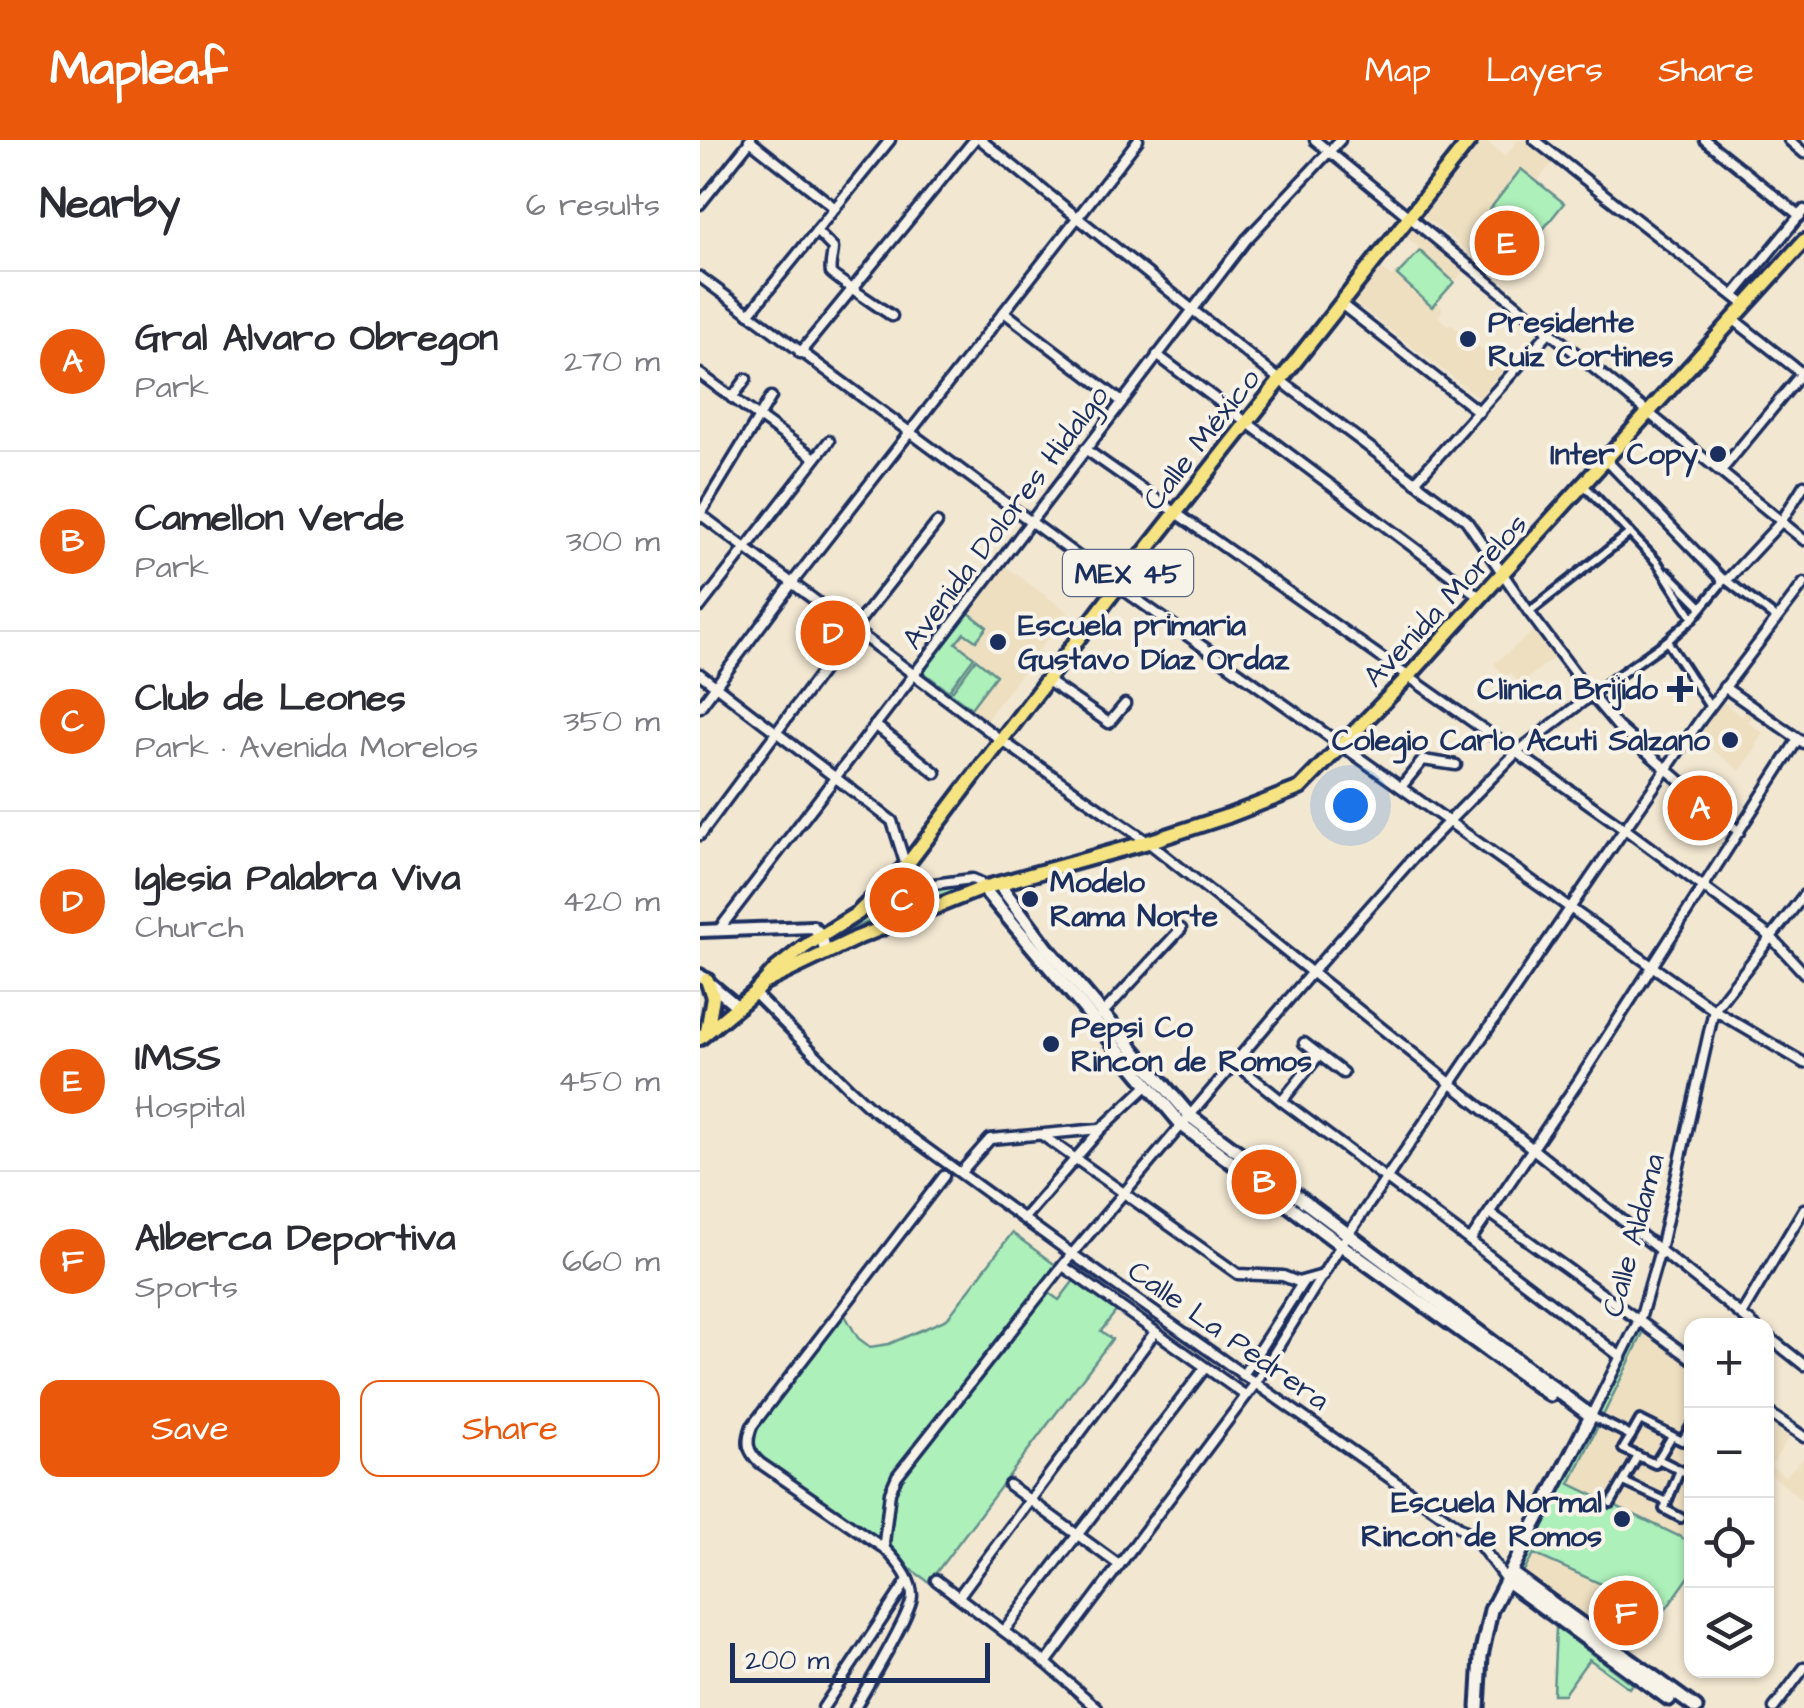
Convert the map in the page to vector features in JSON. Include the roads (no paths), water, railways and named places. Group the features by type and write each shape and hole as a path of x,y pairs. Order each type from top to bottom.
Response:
{"main road":[{"name":"Calle México","path":"765,982 776,968 858,913 906,866 1118,586 1470,140"},
{"name":"Avenida Morelos","path":"765,982 825,952 983,888 1148,842 1294,792 1311,780 1804,241"},
{"path":"999,884 1042,951"},
{"path":"983,888 1042,951 1186,1121"},
{"path":"703,978 712,998 703,1035"},
{"name":"MEX 45","path":"703,1035 765,982"},
{"path":"1098,1017 1148,1085 1186,1121 1589,1419"},
{"name":"Calle Aldama","path":"1478,1708 1481,1656 1492,1610 1589,1419"},
{"name":"Calle La Pedrera","path":"1509,1577 1645,1676 1696,1708"},
{"name":"Calle La Pedrera","path":"1645,1676 1682,1708"}],"street":[{"path":"700,204 750,140 835,208"},
{"path":"749,314 890,140"},
{"path":"800,353 978,140 1280,380 1466,520 1590,695 1618,726 1739,832"},
{"path":"700,707 1138,140"},
{"path":"1315,140 1804,540"},
{"name":"Avenida Dolores Hidalgo","path":"706,929 836,776 1246,240 1340,140"},
{"path":"1535,140 1745,306"},
{"path":"1706,140 1802,213 1734,296"},
{"path":"1789,140 1804,153"},
{"path":"816,231 832,245 833,275 892,316"},
{"path":"700,277 1118,586 1401,788 1714,1010 1804,1063"},
{"path":"1341,304 1480,412"},
{"path":"1004,312 1121,401"},
{"path":"1721,471 1803,374 1733,319"},
{"path":"1415,482 1550,331"},
{"path":"1157,354 1480,597"},
{"path":"700,374 815,458"},
{"path":"732,398 746,379"},
{"path":"771,397 700,514 1000,740 1148,842 1745,1318"},
{"path":"700,608 829,441"},
{"path":"1085,449 1625,829 1771,936 1804,972"},
{"path":"1606,460 1719,578 1778,620"},
{"path":"1584,485 1702,607"},
{"path":"885,1549 890,1492 897,1476 1072,1254 1312,972 1413,858 1516,753 1693,618 1780,522 1804,486"},
{"path":"700,834 936,523"},
{"path":"1530,612 1630,534"},
{"path":"1657,562 1693,618"},
{"path":"1046,1663 1255,1384 1344,1240 1450,1082 1665,769 1804,584"},
{"path":"1666,640 1710,706"},
{"path":"700,674 892,820 914,880 926,885 972,879 983,888"},
{"path":"1046,680 1110,723 1125,704"},
{"path":"1470,1241 1801,741 1724,688"},
{"path":"875,725 936,773"},
{"path":"1401,788 1423,760 1456,765"},
{"name":"Calle Aldama","path":"1589,1419 1639,1323 1660,1250 1714,1010 1804,895"},
{"path":"706,929 813,927 822,936 825,952"},
{"path":"1098,1017 1181,929"},
{"path":"703,978 738,1007"},
{"name":"Calle La Pedrera","path":"754,992 861,1099 1072,1254 1468,1533 1509,1577"},
{"path":"1304,1043 1342,1073"},
{"path":"1282,1101 1319,1055"},
{"path":"1235,1063 1621,1357"},
{"path":"1024,1218 1100,1130 1148,1085"},
{"path":"961,1172 986,1142 995,1138 1100,1130"},
{"path":"1042,1135 1238,1274 1282,1276 1303,1282 1323,1275"},
{"path":"855,1708 906,1614 912,1596 908,1580 885,1549 760,1463 748,1447 748,1438 752,1426 944,1176"},
{"path":"1742,1315 1804,1209"},
{"path":"1490,1213 1684,1354"},
{"path":"1063,1266 1246,1396"},
{"path":"1243,1375 1303,1282"},
{"path":"959,1596 1154,1332"},
{"path":"1271,1332 1282,1342"},
{"path":"1774,1341 1804,1365"},
{"path":"1004,1631 1205,1368"},
{"path":"1774,1416 1804,1437"},
{"path":"1589,1419 1631,1436"},
{"path":"1672,1436 1654,1464 1623,1449 1640,1420 1672,1436 1682,1441 1684,1438"},
{"path":"1612,1503 1638,1456"},
{"path":"1658,1458 1684,1472"},
{"path":"1680,1470 1664,1509 1681,1518"},
{"path":"1624,1482 1666,1502"},
{"path":"1009,1484 1119,1565"},
{"path":"823,1708 908,1580"},
{"path":"936,1580 1046,1663 1097,1708"},
{"path":"1774,1708 1804,1668"}],"place":[{"name":"IMSS","path":"1507,243"},
{"name":"Presidente Ruiz Cortines","path":"1468,339"},
{"name":"Inter Copy","path":"1718,454"},
{"name":"Iglesia Palabra Viva","path":"833,633"},
{"name":"Escuela primaria Gustavo Díaz Ordaz","path":"998,642"},
{"name":"Clinica Brijido","path":"1680,689"},
{"name":"Colegio Carlo Acuti Salzano","path":"1730,740"},
{"name":"Gral Alvaro Obregon","path":"1700,808"},
{"name":"Modelo Rama Norte","path":"1030,899"},
{"name":"Club de Leones","path":"902,900"},
{"name":"Pepsi Co Rincon de Romos","path":"1051,1044"},
{"name":"Camellon Verde","path":"1264,1182"},
{"name":"Escuela Normal Rincon de Romos","path":"1622,1519"},
{"name":"Alberca Deportiva","path":"1626,1613"}]}
